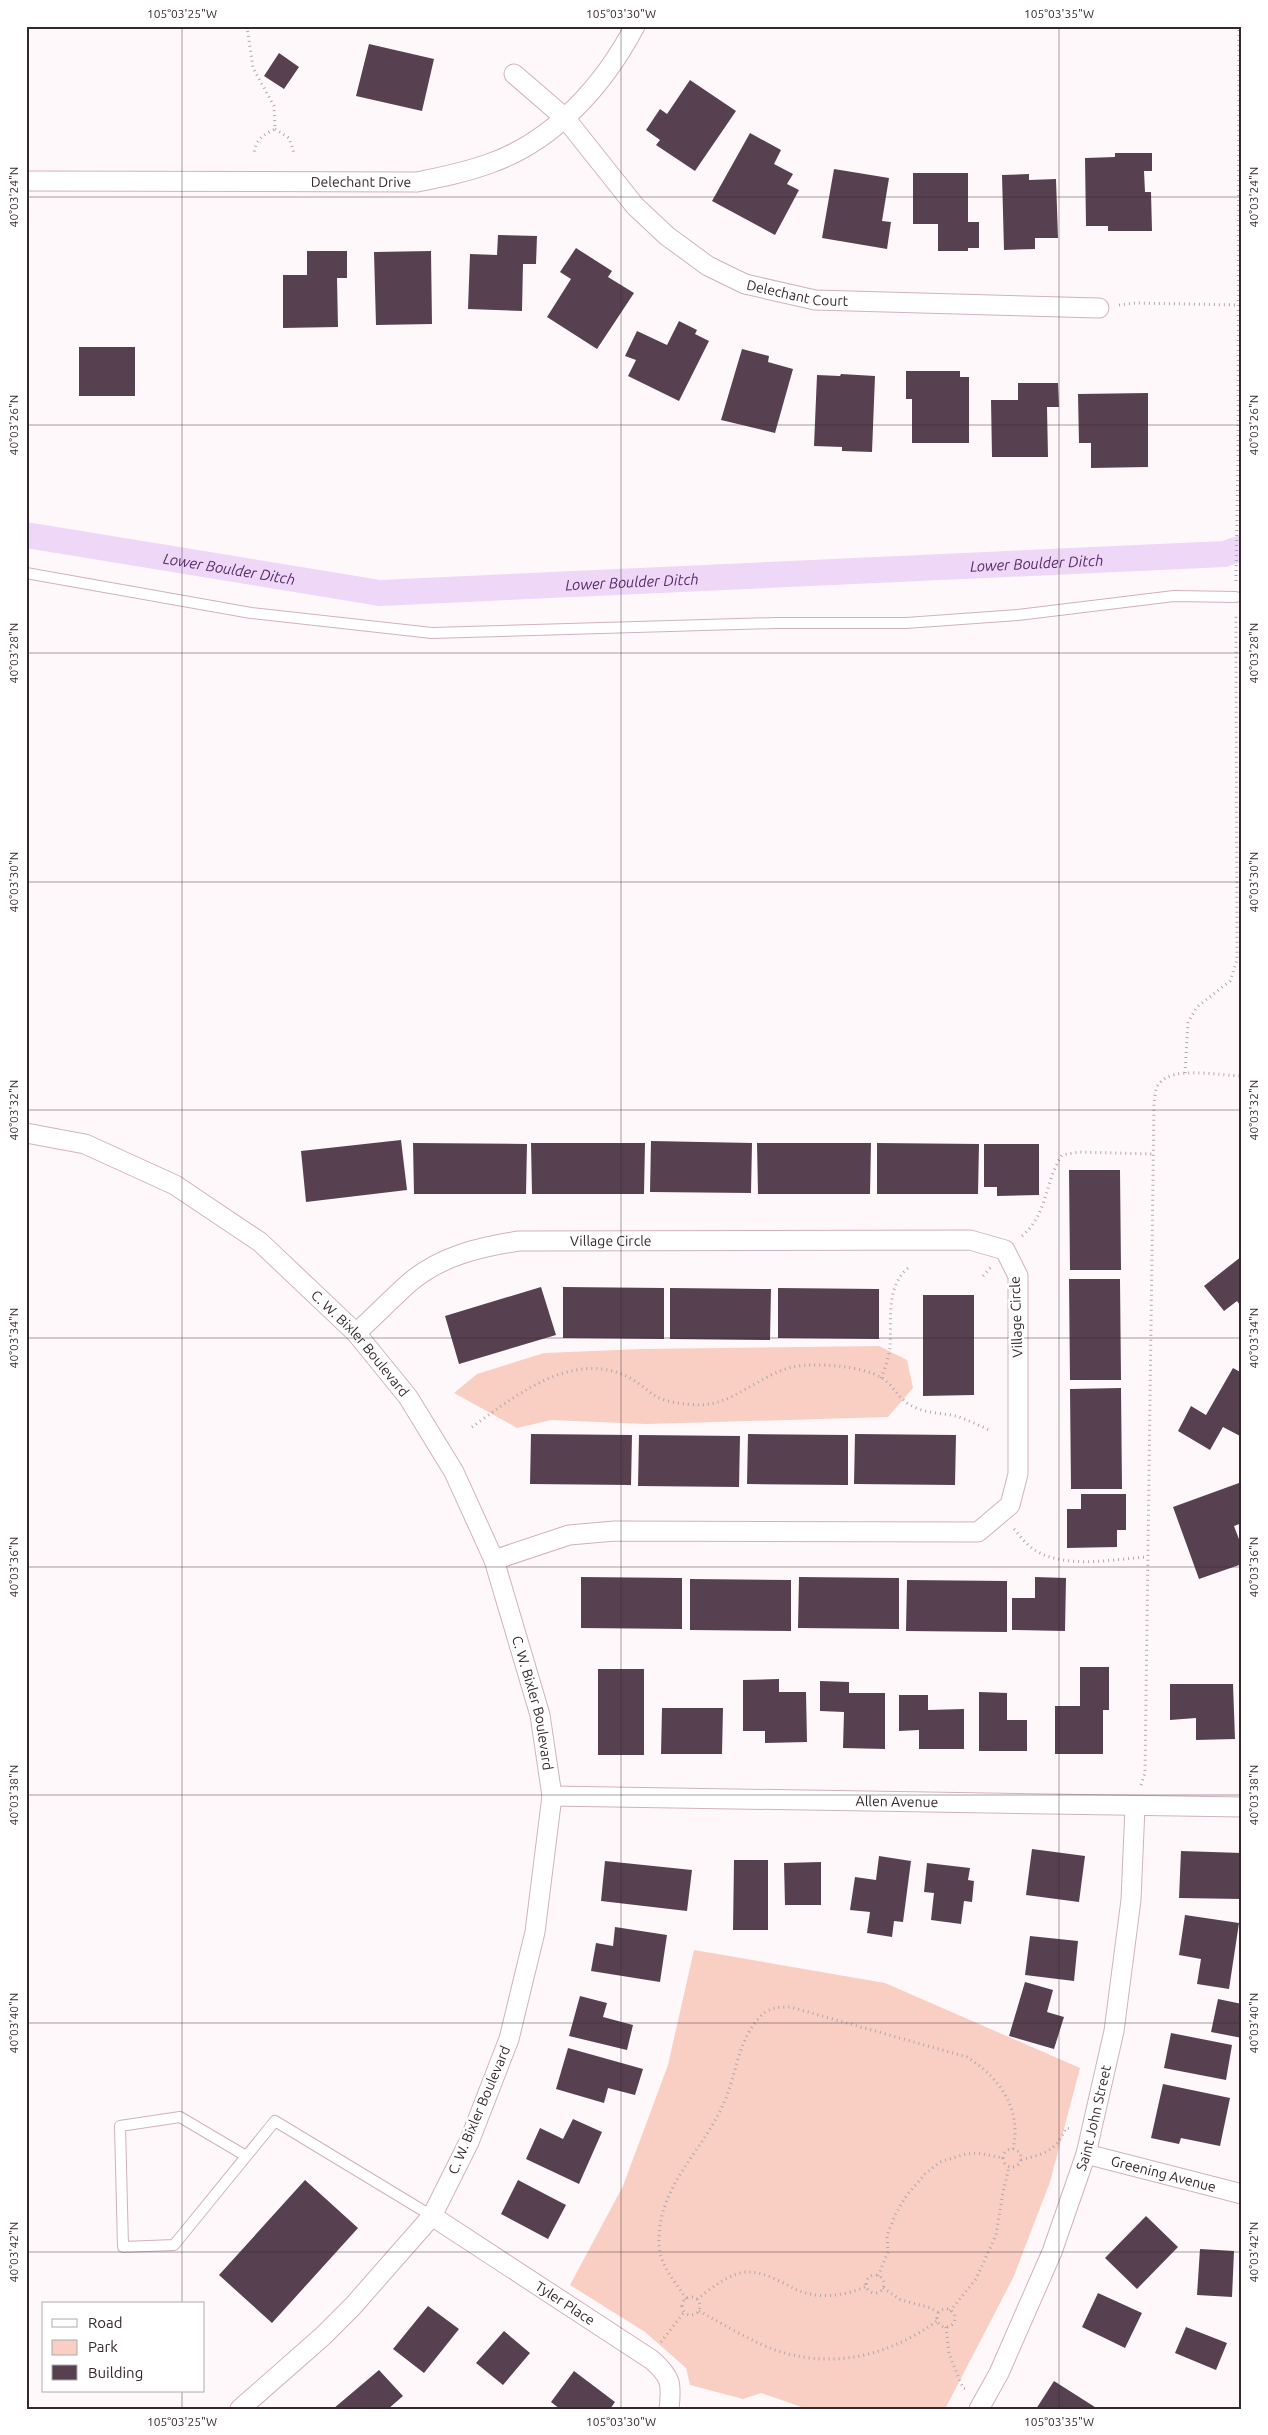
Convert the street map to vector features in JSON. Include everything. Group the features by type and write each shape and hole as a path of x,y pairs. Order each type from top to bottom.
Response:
{"street":[{"name":"Delechant Drive","path":"26,182 417,182 459,173 493,162 528,144 565,118 592,91 613,65 635,26"},
{"name":"Delechant Court","path":"514,74 565,118 635,206 668,236 708,266 745,284 815,300 1098,308"},
{"name":"C. W. Bixler Boulevard","path":"26,1133 84,1144 175,1185 260,1242 356,1333 408,1397 449,1464 494,1560 540,1715 552,1796 536,1932 509,2039 469,2142 432,2216 347,2312 323,2336 241,2408"},
{"name":"Village Circle","path":"356,1333 410,1282 445,1260 477,1248 519,1241 970,1240 1005,1250 1018,1276 1018,1474 1010,1505 978,1532 615,1531 569,1536 494,1560"},
{"name":"Allen Avenue","path":"552,1796 1135,1807 1242,1807"},
{"name":"Saint John Street","path":"982,2404 999,2373 1052,2252 1086,2154 1114,2031 1131,1900 1135,1807"},
{"name":"Greening Avenue","path":"1086,2154 1242,2194"},
{"name":"Tyler Place","path":"432,2216 652,2360 665,2372 672,2387 669,2409"}],"lane":[{"path":"26,572 251,613 432,632 774,624 906,624 1018,615 1174,596 1236,597"},
{"path":"246,2156 180,2117 120,2126 123,2247 174,2245 275,2121 432,2216"}],"path":[{"path":"247,26 254,68 274,106 275,129"},
{"path":"1185,1073 1188,1022 1197,1007 1230,981 1237,960 1236,538 1240,26"},
{"path":"254,153 256,144 263,135 275,129"},
{"path":"275,129 288,138 294,153"},
{"path":"1098,308 1134,303 1238,305"},
{"path":"1135,1807 1145,1773 1154,1103 1158,1085 1168,1075 1185,1073 1242,1076"},
{"path":"1005,1250 1034,1226 1047,1195 1053,1169 1062,1155 1079,1152 1153,1154"},
{"path":"881,1378 890,1348 892,1293 898,1276 908,1268"},
{"path":"472,1426 524,1390 552,1377 580,1370 592,1369 616,1372 644,1386 654,1395 666,1401 701,1405 722,1401 776,1372 794,1366 851,1368 870,1372 881,1378 902,1402 920,1410 960,1418 990,1432"},
{"path":"1000,1513 1031,1548 1047,1557 1075,1562 1148,1557"},
{"path":"686,2299 661,2260 659,2243 664,2207 671,2188 722,2108 740,2051 758,2019 766,2011 773,2008 790,2007 966,2057 990,2074 1010,2102 1015,2116 1017,2134 1013,2150"},
{"path":"1013,2150 1006,2152 1003,2158 1004,2163 1010,2167 1015,2167 1021,2160 1053,2150 1066,2128 1091,2133"},
{"path":"1013,2150 1020,2155 1021,2160"},
{"path":"878,2276 888,2252 887,2236 894,2215 907,2195 926,2174 940,2162 966,2154 978,2153 1003,2158"},
{"path":"950,2311 976,2279 996,2235 1002,2192 1010,2167"},
{"path":"697,2300 720,2283 737,2274 747,2272 764,2275 798,2290 818,2294 844,2294 867,2286"},
{"path":"867,2286 870,2276 878,2276 883,2279 883,2288"},
{"path":"867,2286 876,2292 883,2288"},
{"path":"883,2288 902,2300 931,2308 939,2313"},
{"path":"652,2360 658,2346 684,2311 683,2306 686,2299 692,2297 697,2300 700,2305 699,2311"},
{"path":"939,2313 943,2310 950,2311"},
{"path":"684,2311 692,2315 699,2311"},
{"path":"699,2311 747,2337 781,2352 829,2359 853,2357 888,2349 916,2336 938,2321 939,2313"},
{"path":"946,2327 951,2325 954,2320 950,2311"},
{"path":"938,2321 946,2327"},
{"path":"946,2327 950,2354 963,2388 982,2404"}],"green space":[{"path":"879,1346 907,1360 913,1388 888,1417 646,1424 551,1420 517,1428 454,1393 477,1374 544,1353 642,1349"},
{"path":"694,1950 885,1983 1080,2068 1050,2182 1013,2278 945,2409 807,2409 761,2393 743,2399 690,2385 686,2368 645,2332 570,2285 623,2186 668,2065"}],"building":[{"path":"369,44 434,59 422,111 356,96"},
{"path":"279,53 299,67 284,89 264,76"},
{"path":"690,80 736,111 695,171 656,145 660,140 646,130 660,109 667,114"},
{"path":"750,133 781,150 774,164 793,174 787,184 799,190 775,235 712,201"},
{"path":"1115,153 1152,153 1152,171 1144,171 1145,192 1151,192 1152,231 1108,231 1108,226 1086,226 1085,158 1115,157"},
{"path":"834,169 889,178 882,221 891,222 887,249 822,238"},
{"path":"913,173 968,173 968,222 979,222 979,248 968,248 968,251 938,251 938,224 913,224"},
{"path":"1029,174 1029,180 1056,179 1058,238 1035,238 1035,249 1004,250 1002,175"},
{"path":"498,235 537,236 536,264 523,264 522,311 468,309 470,254 497,255"},
{"path":"576,248 612,271 608,277 634,293 597,349 547,317 571,279 560,272"},
{"path":"307,251 347,251 347,278 337,278 338,327 283,328 283,275 307,275"},
{"path":"431,251 432,324 376,325 374,252"},
{"path":"679,321 697,330 695,334 709,341 679,401 628,376 636,360 625,356 637,331 667,345"},
{"path":"79,347 135,347 135,396 79,396"},
{"path":"742,349 769,356 768,362 793,369 775,433 721,420"},
{"path":"906,371 960,371 960,377 969,377 969,443 912,443 912,399 906,399"},
{"path":"841,374 875,376 872,452 842,451 842,447 814,446 817,375 840,376"},
{"path":"1018,383 1058,383 1059,407 1047,407 1048,457 992,457 991,400 1018,400"},
{"path":"1148,393 1148,467 1091,468 1091,443 1079,443 1078,394"},
{"path":"401,1140 407,1190 306,1202 301,1151"},
{"path":"651,1141 752,1143 751,1193 650,1192"},
{"path":"413,1143 527,1144 526,1194 414,1194"},
{"path":"531,1143 645,1143 644,1194 532,1194"},
{"path":"757,1143 871,1143 870,1194 758,1194"},
{"path":"877,1143 979,1144 978,1194 877,1194"},
{"path":"984,1144 1039,1144 1039,1195 997,1196 997,1187 984,1187"},
{"path":"1069,1170 1120,1170 1121,1270 1070,1270"},
{"path":"1242,1256 1242,1308 1237,1301 1224,1311 1204,1286"},
{"path":"1069,1279 1120,1279 1121,1380 1070,1380"},
{"path":"541,1287 556,1335 459,1364 445,1316"},
{"path":"563,1287 664,1288 664,1339 563,1338"},
{"path":"670,1288 771,1289 770,1340 670,1339"},
{"path":"778,1288 879,1289 879,1339 778,1338"},
{"path":"923,1295 974,1295 974,1395 923,1396"},
{"path":"1233,1368 1242,1373 1242,1437 1223,1427 1210,1450 1178,1431 1191,1406 1206,1415"},
{"path":"1121,1388 1122,1489 1071,1489 1070,1389"},
{"path":"531,1434 632,1435 631,1485 530,1484"},
{"path":"748,1434 848,1435 848,1485 747,1484"},
{"path":"855,1434 956,1435 955,1485 854,1484"},
{"path":"639,1435 740,1436 739,1487 638,1486"},
{"path":"1239,1483 1242,1491 1242,1523 1234,1526 1242,1547 1242,1564 1199,1579 1173,1507"},
{"path":"1081,1494 1126,1494 1126,1530 1117,1530 1117,1547 1067,1548 1067,1509 1081,1509"},
{"path":"581,1577 682,1578 682,1629 581,1628"},
{"path":"799,1577 899,1578 899,1629 798,1628"},
{"path":"1035,1577 1066,1578 1065,1631 1012,1630 1012,1598 1035,1598"},
{"path":"690,1579 791,1580 791,1631 690,1630"},
{"path":"907,1580 1007,1581 1007,1632 906,1631"},
{"path":"1080,1667 1109,1667 1109,1710 1103,1710 1103,1754 1055,1754 1055,1706 1080,1706"},
{"path":"598,1669 644,1669 644,1755 598,1755"},
{"path":"779,1679 779,1692 806,1692 807,1742 765,1743 765,1731 743,1731 743,1680"},
{"path":"820,1681 849,1682 849,1693 885,1693 885,1749 843,1748 844,1712 820,1711"},
{"path":"1170,1684 1233,1684 1235,1739 1196,1740 1196,1718 1170,1720"},
{"path":"979,1692 1007,1693 1007,1720 1027,1720 1027,1751 979,1751"},
{"path":"899,1695 928,1695 928,1710 964,1709 964,1749 919,1749 919,1730 899,1731"},
{"path":"662,1708 723,1708 722,1754 661,1754"},
{"path":"1032,1849 1085,1856 1079,1902 1026,1895"},
{"path":"1181,1851 1242,1853 1241,1899 1179,1898"},
{"path":"879,1856 911,1861 903,1922 894,1921 892,1937 867,1933 870,1912 850,1910 855,1877 876,1880"},
{"path":"734,1860 768,1860 768,1930 733,1930"},
{"path":"605,1861 692,1870 687,1911 601,1901"},
{"path":"821,1862 821,1905 785,1905 784,1863"},
{"path":"927,1863 970,1868 968,1880 974,1881 972,1902 964,1901 961,1924 931,1920 934,1893 924,1892"},
{"path":"1185,1915 1239,1923 1229,1989 1197,1984 1201,1959 1179,1955"},
{"path":"615,1927 667,1935 660,1982 591,1971 596,1943 613,1946"},
{"path":"1030,1936 1078,1941 1074,1981 1025,1975"},
{"path":"1025,1982 1053,1990 1047,2012 1064,2017 1054,2049 1009,2036"},
{"path":"580,1996 607,2003 603,2017 633,2025 627,2050 569,2036"},
{"path":"1218,1999 1242,2004 1242,2038 1211,2032"},
{"path":"1171,2033 1232,2045 1226,2080 1164,2068"},
{"path":"568,2048 643,2069 635,2095 608,2088 604,2103 556,2089"},
{"path":"1163,2084 1230,2098 1220,2146 1181,2138 1179,2144 1151,2138"},
{"path":"573,2119 602,2132 579,2184 526,2159 540,2128 563,2139"},
{"path":"305,2180 358,2228 272,2323 219,2275"},
{"path":"518,2180 566,2205 548,2239 501,2214"},
{"path":"1146,2216 1178,2247 1137,2289 1105,2258"},
{"path":"1200,2249 1234,2251 1232,2297 1197,2295"},
{"path":"1098,2293 1142,2313 1125,2348 1082,2327"},
{"path":"428,2306 459,2329 424,2373 393,2349"},
{"path":"1186,2327 1227,2343 1216,2370 1175,2353"},
{"path":"504,2331 530,2353 503,2385 476,2363"},
{"path":"379,2370 403,2396 388,2409 333,2409"},
{"path":"574,2371 615,2402 610,2409 560,2409 551,2402"},
{"path":"1054,2381 1098,2409 1036,2409"}],"waterway":[{"name":"Lower Boulder Ditch","path":"26,535 380,593 1224,554 1242,548"}]}
